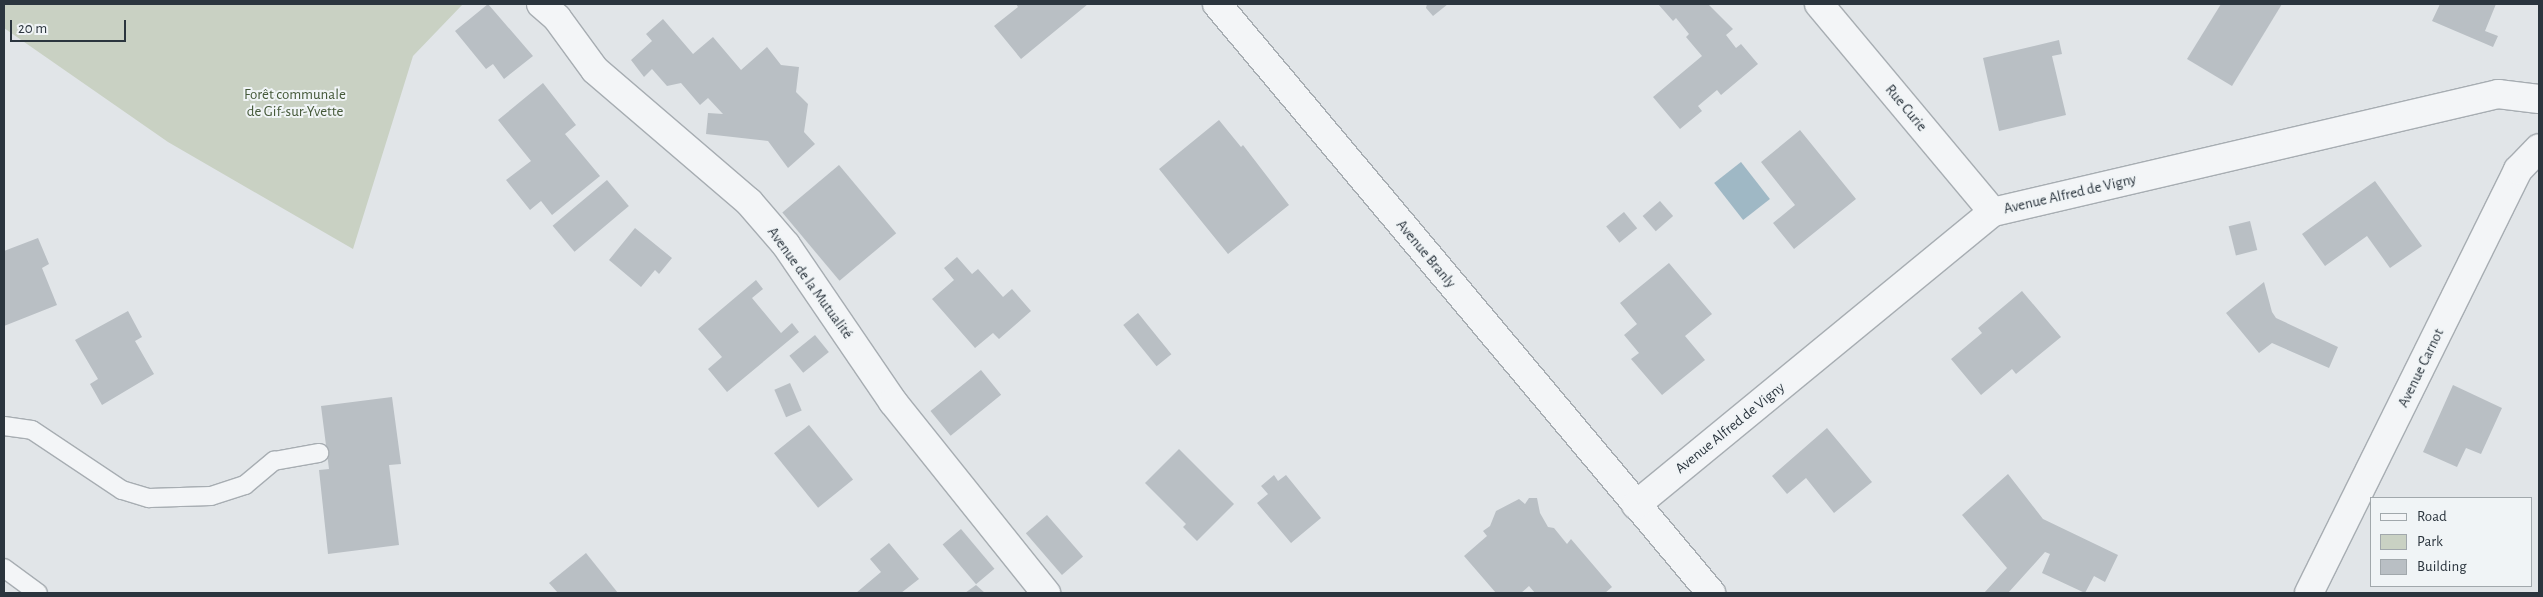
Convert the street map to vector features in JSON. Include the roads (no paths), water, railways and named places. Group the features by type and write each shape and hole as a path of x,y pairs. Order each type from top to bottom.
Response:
{"street":[{"name":"Avenue de la Mutualité","path":"540,4 557,18 595,70 748,202 786,245 893,402 1046,593"},
{"name":"Avenue Branly","path":"1217,4 1711,593"},
{"name":"Rue Curie","path":"1819,4 1993,212"},
{"name":"Avenue Alfred de Vigny","path":"1636,505 1993,212 2498,94 2539,99"},
{"name":"Avenue Carnot","path":"2309,593 2518,170 2539,148"}],"lane":[{"path":"4,426 32,430 122,490 149,498 211,496 245,485 274,461 319,454"},
{"path":"4,568 38,593"}],"water":[{"path":"1741,162 1770,199 1743,220 1714,183"}],"park label":[{"name":"Forêt communale de Gif-sur-Yvette","path":"295,102"}]}
